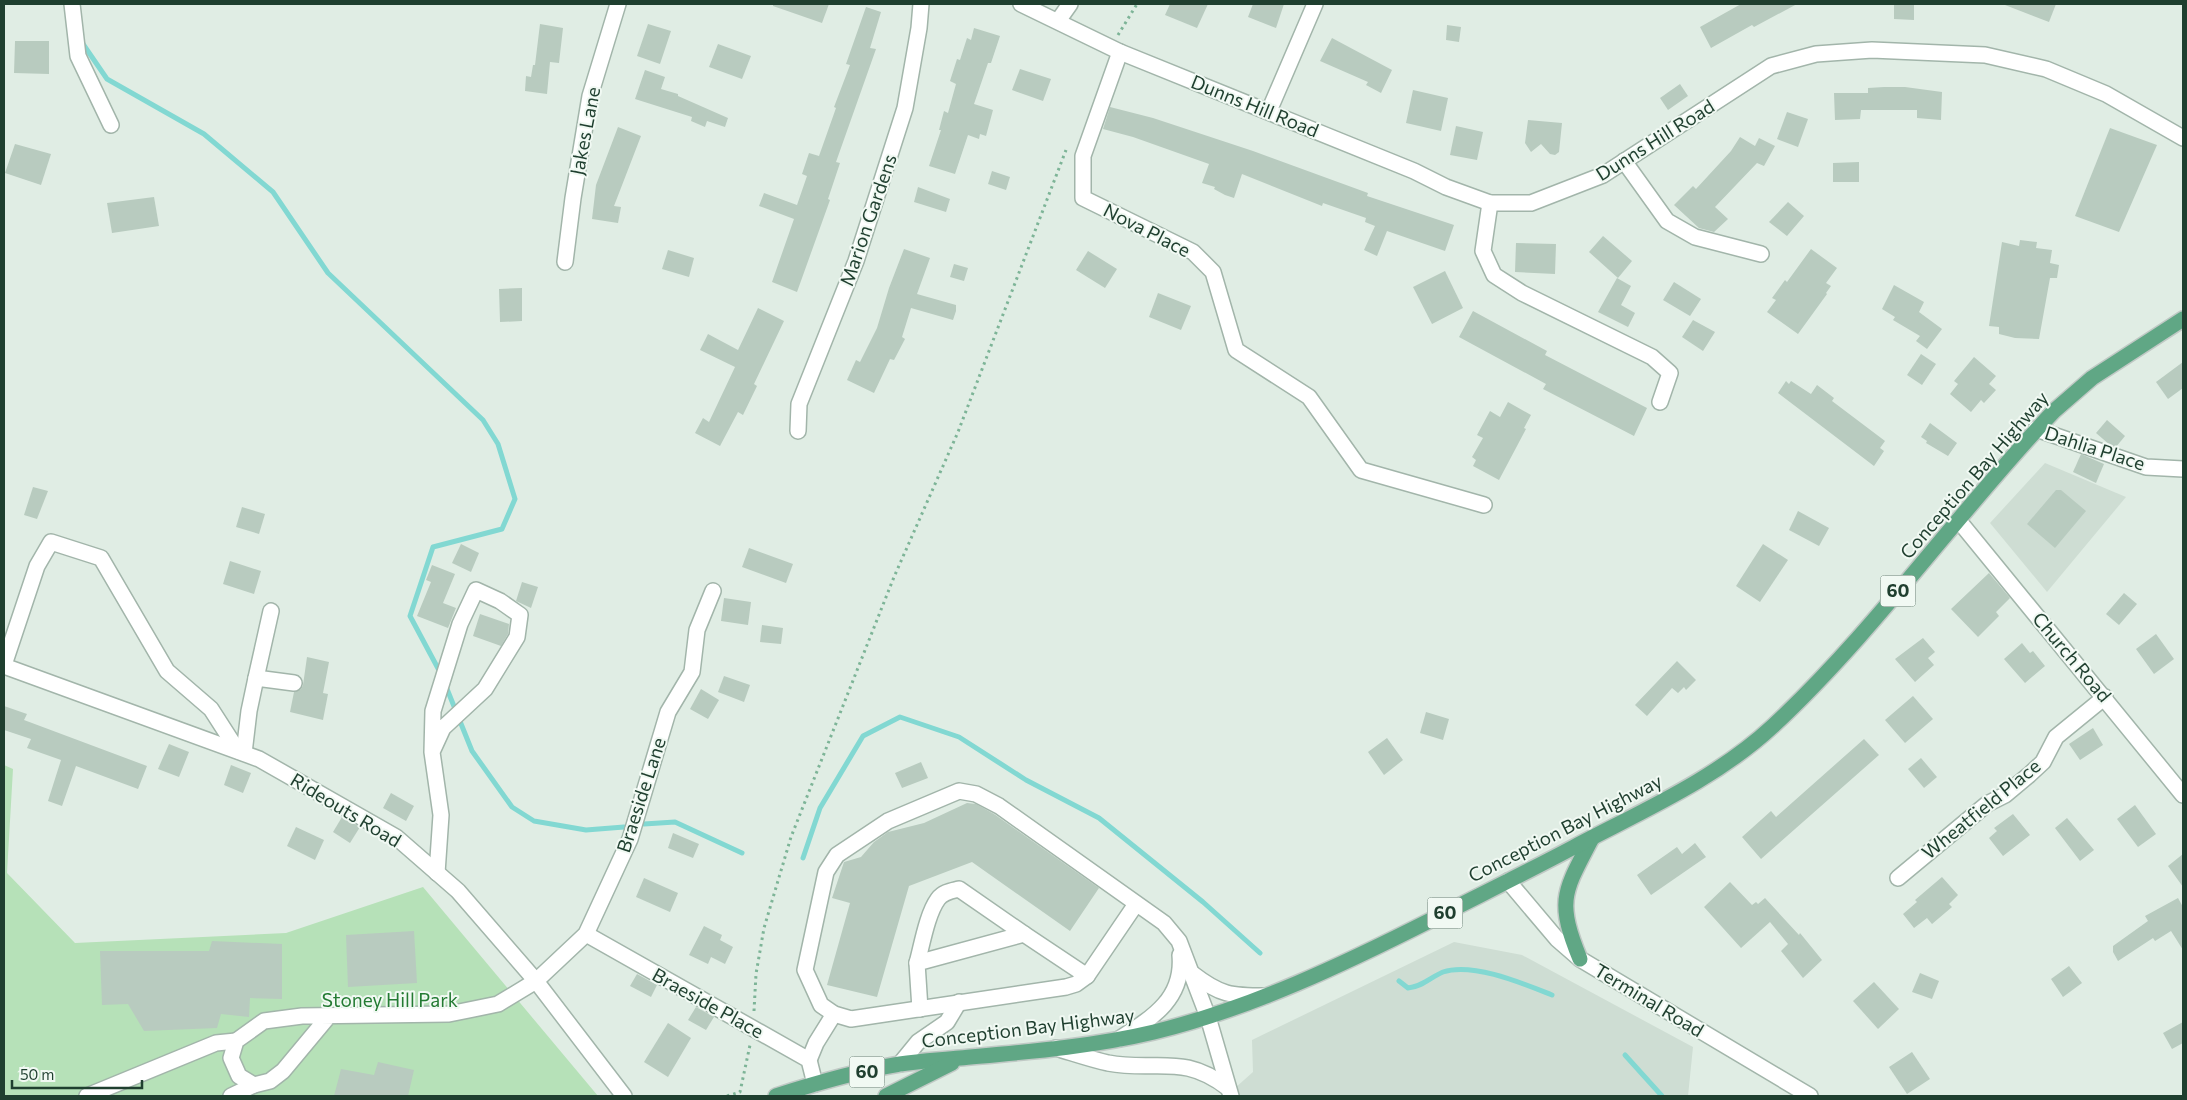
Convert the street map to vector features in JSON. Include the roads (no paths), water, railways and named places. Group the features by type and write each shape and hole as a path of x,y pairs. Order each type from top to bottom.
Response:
{"main road":[{"name":"Conception Bay Highway","path":"776,1096 815,1084 900,1064 1056,1048 1119,1039 1155,1032 1208,1016 1265,996 1382,944 1696,783 1770,729 1816,684 1854,643 2036,429 2092,378 2183,319"},
{"path":"1580,959 1570,933 1564,905 1572,876 1592,838"},
{"path":"886,1096 960,1058"}],"street":[{"path":"72,4 78,56 111,125"},
{"name":"Jakes Lane","path":"565,262 573,198 590,96 618,4"},
{"name":"Marion Gardens","path":"798,431 799,404 856,260 905,108 919,28 921,4"},
{"name":"Dunns Hill Road","path":"1021,4 1115,49 1414,171 1446,187 1490,203 1531,203 1603,175 1770,66 1816,54 1872,50 1985,55 2046,69 2106,94 2183,138"},
{"path":"1058,21 1070,4"},
{"path":"1269,112 1310,10 1315,4"},
{"name":"Nova Place","path":"1115,49 1083,156 1083,198 1193,252 1213,272 1236,350 1309,397 1361,470 1484,505"},
{"path":"1624,161 1667,221 1695,237 1760,254"},
{"path":"1490,203 1483,251 1494,275 1522,293 1652,357 1670,373 1660,402"},
{"name":"Dahlia Place","path":"2036,429 2146,467 2183,469"},
{"name":"Church Road","path":"1959,520 2183,795"},
{"path":"4,666 37,566 51,542 101,558 166,670 211,710 241,752"},
{"path":"432,752 443,728 485,689 516,637 520,615 500,601 476,590 460,624 433,711 432,752 441,815 437,873"},
{"name":"Braeside Lane","path":"236,1041 264,1021 302,1016 449,1014 498,1004 536,981 586,934 630,839 668,712 692,672 697,630 713,591"},
{"path":"241,752 272,611"},
{"name":"Rideouts Road","path":"4,666 259,759 396,837 458,891 536,981 624,1096"},
{"path":"256,678 294,683"},
{"name":"Wheatfield Place","path":"1898,878 1987,804 2011,790 2043,762 2056,737 2105,697"},
{"path":"1136,904 1087,976 1076,984 1066,987 851,1019 834,1014 821,1005 805,970 826,872 837,855 888,821 959,791 976,794 999,806 1164,923 1179,941 1192,973 1208,1016 1230,1092"},
{"name":"Terminal Road","path":"1508,881 1550,932 1580,959 1810,1096"},
{"path":"920,1009 917,963 929,920 938,899 948,891 959,889 1087,976"},
{"name":"Braeside Place","path":"586,934 809,1060"},
{"path":"917,963 1024,934"},
{"path":"1119,1039 1148,1020 1168,1002 1177,987 1182,970 1179,941"},
{"path":"1192,973 1211,988 1234,996 1265,996"},
{"path":"900,1064 918,1042 947,1022 959,1002"},
{"path":"815,1084 809,1060 816,1043 834,1014"},
{"path":"231,1096 253,1091 283,1071 328,1017"},
{"path":"87,1096 216,1042 236,1041 231,1058 240,1076 253,1091"},
{"path":"1056,1048 1108,1063 1140,1066 1182,1066 1201,1070 1213,1076 1230,1092"}],"waterway":[{"path":"83,44 107,79 204,134 273,192 328,273 483,420 498,444 515,499 502,529 433,547 410,616 441,674"},
{"path":"445,684 472,751 512,807 534,821 586,830 624,827"},
{"path":"803,858 820,808 863,736 900,717 959,737 1026,780 1099,818 1203,902 1260,953"},
{"path":"644,824 675,822 742,853"},
{"path":"1399,981 1408,988 1422,984 1443,972 1469,970 1498,976 1552,995"},
{"path":"1625,1055 1662,1096"}],"park label":[{"name":"Stoney Hill Park","path":"390,1000"}]}
